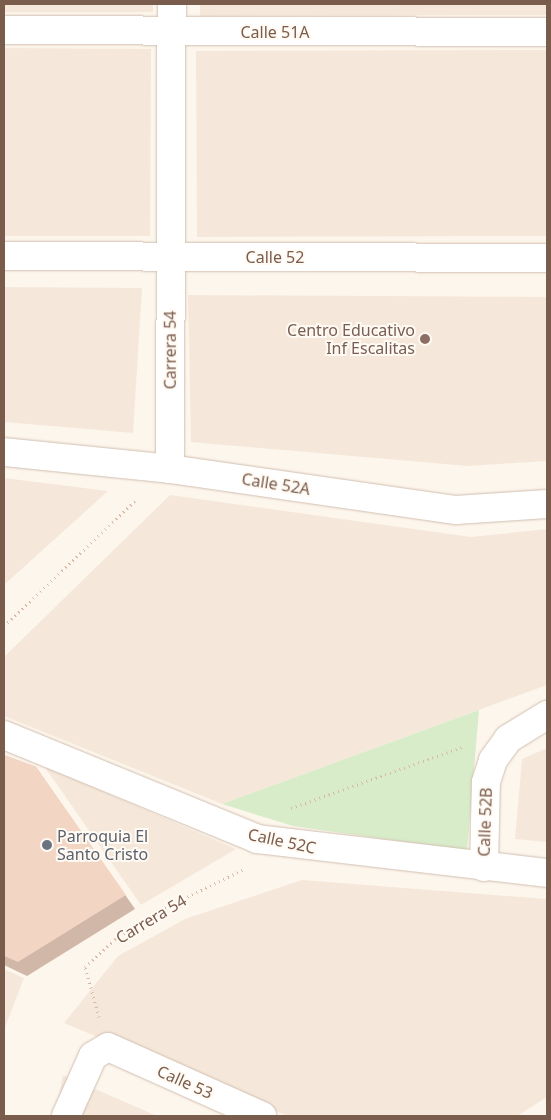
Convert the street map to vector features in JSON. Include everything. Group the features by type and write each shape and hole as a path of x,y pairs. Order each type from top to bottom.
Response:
{"street":[{"name":"Carrera 54","path":"170,468 172,4"},
{"name":"Calle 51A","path":"4,30 547,32"},
{"name":"Calle 52","path":"4,256 547,258"},
{"name":"Calle 52A","path":"4,452 170,468 446,509 547,504"},
{"name":"Calle 52B","path":"484,867 486,782 493,760 508,739 547,715"},
{"name":"Calle 52C","path":"4,735 257,839 291,846 547,873"},
{"path":"66,1116 93,1056 108,1047"},
{"name":"Calle 53","path":"108,1047 262,1116"}],"path":[{"path":"4,626 170,468"},
{"path":"280,812 467,745"},
{"name":"Carrera 54","path":"108,1047 85,967 115,939 156,912 291,846"}],"shaded area":[{"path":"4,4 153,4 153,12 4,12"},
{"path":"200,4 547,4 547,15 200,16"},
{"path":"4,48 151,49 150,236 4,236"},
{"path":"547,50 547,236 197,237 196,51"},
{"path":"4,287 142,288 133,433 4,422"},
{"path":"188,295 547,297 547,461 468,466 191,442"},
{"path":"4,478 108,491 4,585"},
{"path":"170,495 471,537 547,529 547,685 222,804 4,716 4,657"},
{"path":"547,748 547,842 515,839 522,759"},
{"path":"44,766 236,849 141,905"},
{"path":"302,880 547,899 547,1097 517,1116 288,1116 64,1023 118,956 185,919"},
{"path":"4,969 24,978 4,1030"},
{"path":"63,1075 157,1116 55,1116"}],"green space":[{"path":"479,710 467,851 293,826 222,804"}],"building":[{"name":"Parroquia El Santo Cristo","path":"4,755 36,767 126,895 18,962 4,956"}],"place":[{"name":"Centro Educativo Inf Escalitas","path":"425,339"},
{"name":"Parroquia El Santo Cristo","path":"47,845"}]}
